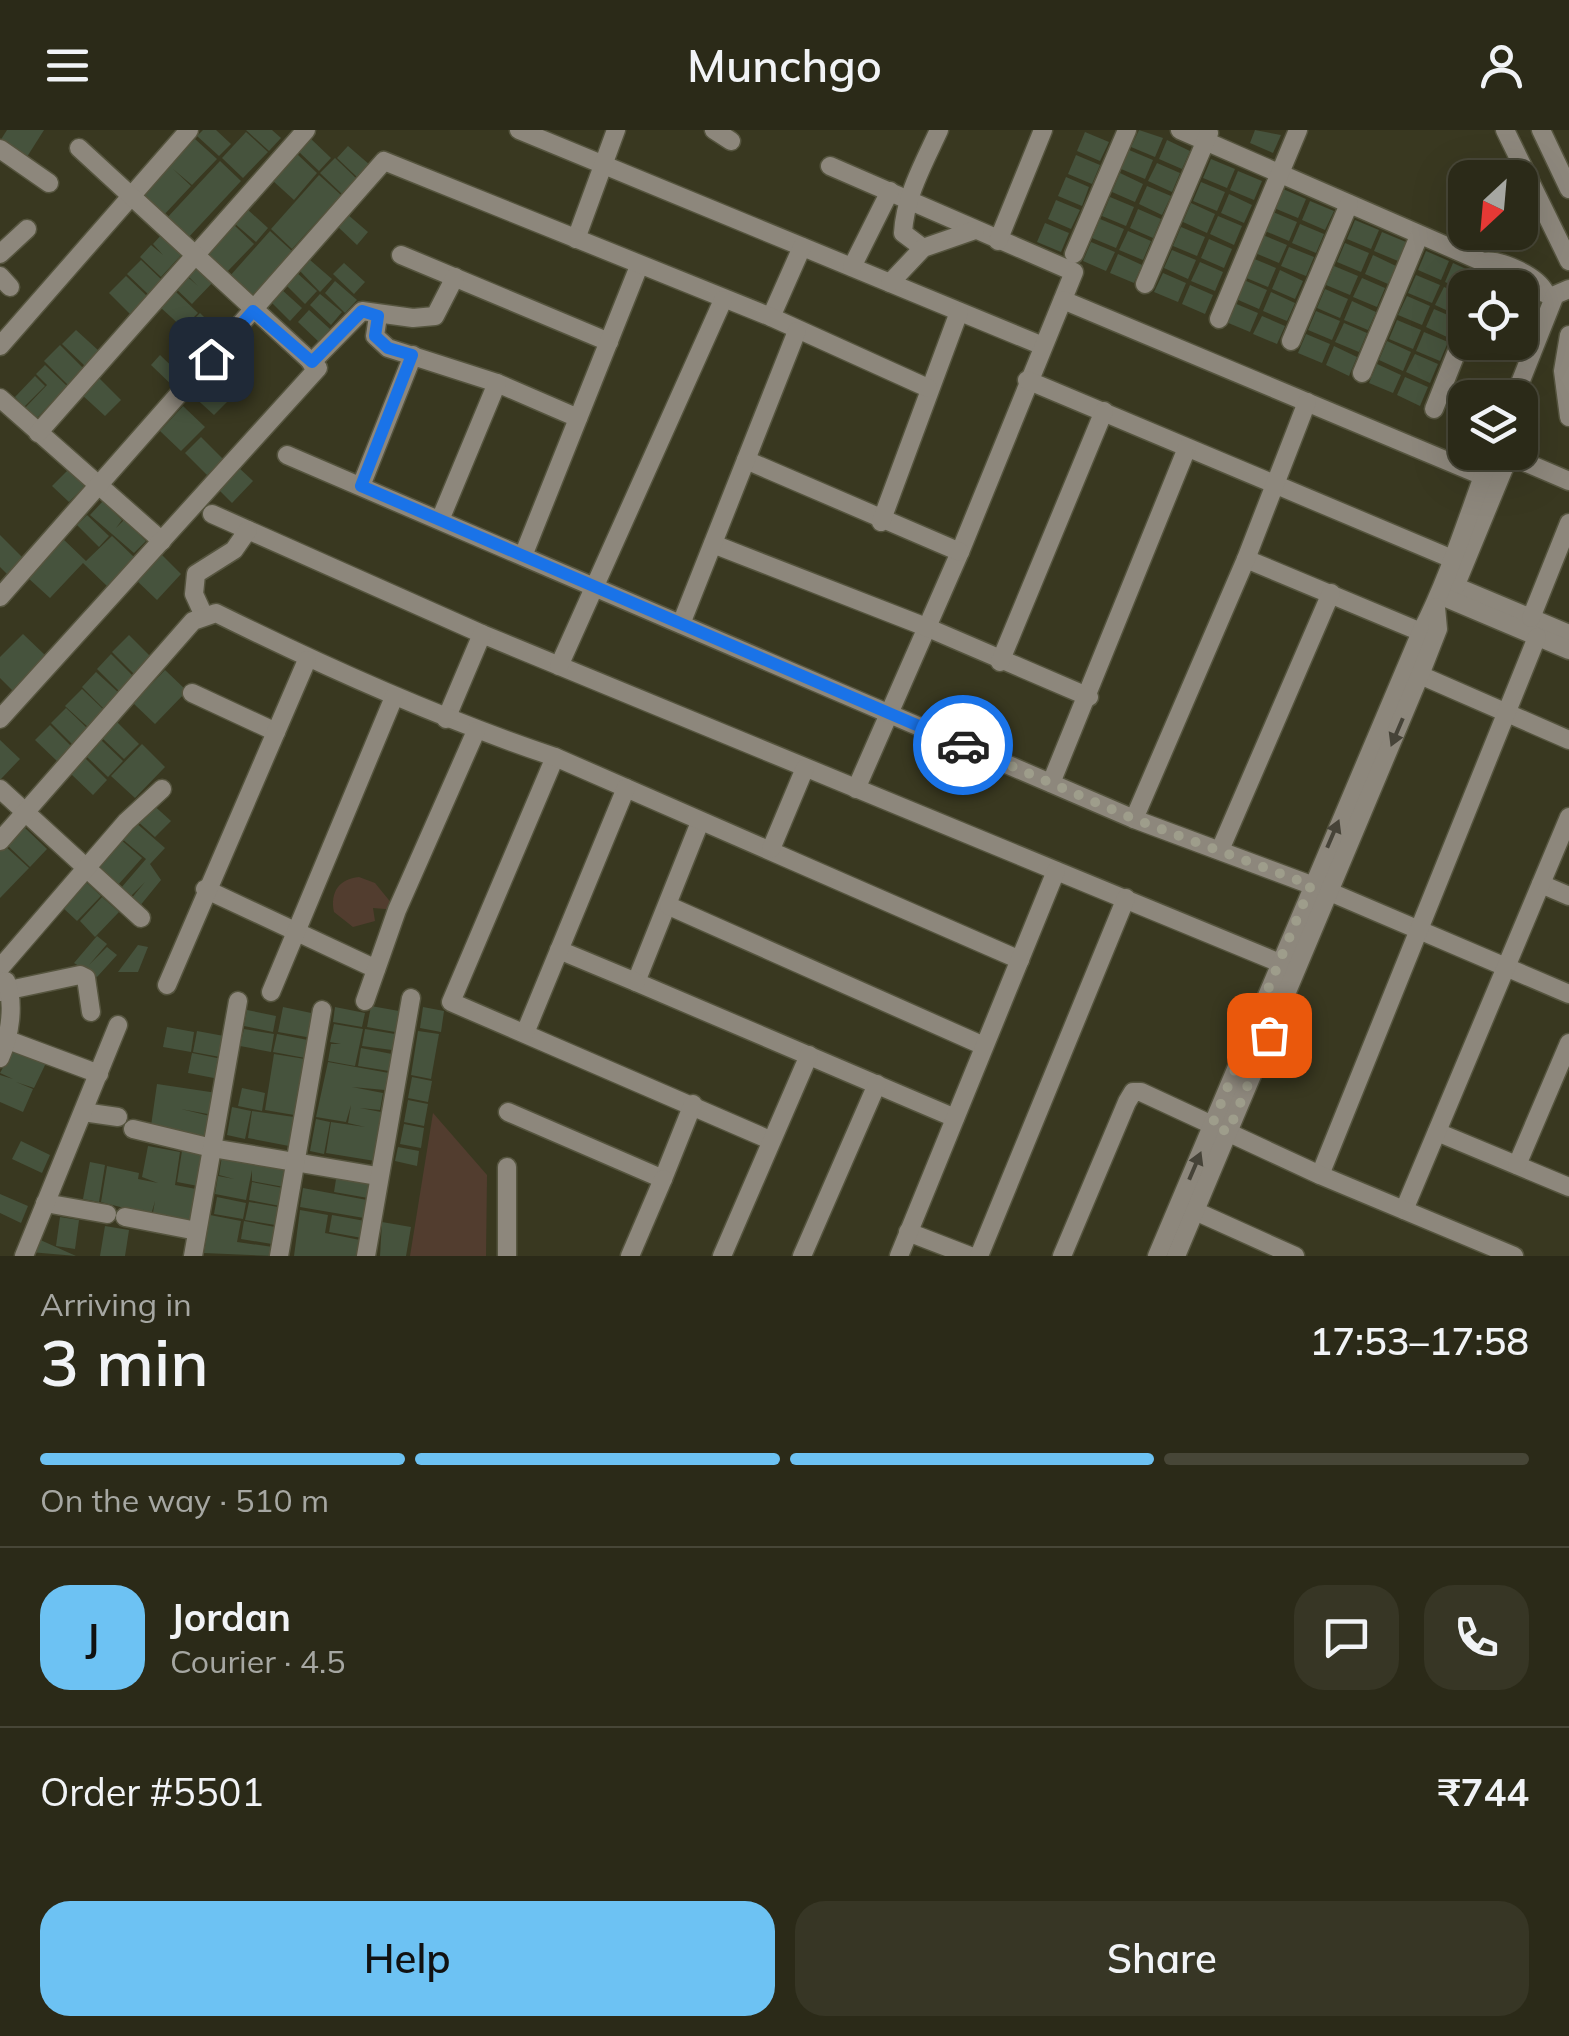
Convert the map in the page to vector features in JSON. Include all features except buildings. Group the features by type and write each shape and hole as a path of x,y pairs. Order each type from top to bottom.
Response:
{"street":[{"path":"0,346 189,130"},
{"path":"38,433 306,130"},
{"path":"518,130 1043,346"},
{"path":"576,239 606,166 616,130"},
{"path":"714,130 731,141"},
{"path":"923,248 903,232 909,198 938,130"},
{"path":"998,241 1043,130"},
{"path":"1074,254 1127,130"},
{"path":"1180,130 1208,136 1281,174 1419,236 1477,270"},
{"path":"1219,319 1298,130"},
{"path":"1505,130 1569,261"},
{"path":"1541,130 1569,189"},
{"path":"1145,284 1208,136"},
{"path":"0,148 49,183"},
{"path":"0,718 318,368 79,148"},
{"path":"0,597 384,160 771,317 928,388"},
{"path":"830,166 1074,272 960,552 856,788"},
{"path":"852,268 890,191"},
{"path":"1292,341 1350,204"},
{"path":"0,254 28,228"},
{"path":"890,283 923,248 975,230"},
{"path":"1362,373 1419,236"},
{"path":"771,317 802,247"},
{"path":"401,255 608,342"},
{"path":"1486,270 1492,260 1514,270"},
{"path":"523,556 639,266"},
{"path":"312,362 362,311 378,316 435,316 455,278"},
{"path":"1521,380 1556,293"},
{"path":"559,666 723,300"},
{"path":"1064,300 1483,476"},
{"path":"881,522 928,388 960,312"},
{"path":"378,316 375,336 380,342 578,418"},
{"path":"681,624 797,330"},
{"path":"1569,335 1563,371 1569,417"},
{"path":"361,486 412,355"},
{"path":"1434,410 1454,360"},
{"path":"1028,380 1450,558"},
{"path":"440,520 497,384"},
{"path":"0,398 162,541"},
{"path":"1134,819 1246,559 1307,402"},
{"path":"1000,662 1104,412"},
{"path":"1051,783 1188,448"},
{"path":"288,454 1134,819 1420,928 1569,994"},
{"path":"746,460 881,522 960,552"},
{"path":"1538,469 1569,481"},
{"path":"1157,1256 1330,892 1438,629 1450,558 1488,470"},
{"path":"1176,1256 1311,885 1494,470"},
{"path":"212,514 482,634 1280,963"},
{"path":"1530,618 1569,524"},
{"path":"204,616 194,594 196,574 234,550 248,530"},
{"path":"713,544 926,627 1089,697"},
{"path":"1246,559 1421,632"},
{"path":"1220,850 1331,593"},
{"path":"1443,593 1530,618 1569,634"},
{"path":"1443,593 1569,650"},
{"path":"0,842 193,621 216,613 307,660 476,731 555,758 1020,960"},
{"path":"446,719 482,634"},
{"path":"1320,1174 1537,637"},
{"path":"167,985 307,660"},
{"path":"1420,676 1569,740"},
{"path":"192,693 276,732"},
{"path":"271,992 394,697"},
{"path":"365,1001 476,731"},
{"path":"555,758 451,1002 770,1140"},
{"path":"771,850 805,768"},
{"path":"0,788 141,918"},
{"path":"525,1033 626,788"},
{"path":"99,1074 4,1049 5,991 0,968 84,869 162,789"},
{"path":"1404,1210 1569,818"},
{"path":"636,982 700,822"},
{"path":"898,1256 1056,871"},
{"path":"1541,884 1569,896"},
{"path":"206,890 376,969"},
{"path":"979,1256 1126,898"},
{"path":"669,906 984,1046"},
{"path":"559,950 955,1118"},
{"path":"5,991 80,975 86,978 91,1012"},
{"path":"366,1256 377,1176 412,998"},
{"path":"192,1256 238,1001"},
{"path":"278,1256 322,1010"},
{"path":"24,1256 118,1026"},
{"path":"1518,1165 1569,1043"},
{"path":"722,1256 810,1054"},
{"path":"802,1256 877,1084"},
{"path":"1062,1256 1133,1092 1141,1092 1404,1210 1478,1249 1514,1256"},
{"path":"630,1256 693,1104"},
{"path":"84,1112 212,1148 377,1176"},
{"path":"508,1112 663,1179"},
{"path":"1438,1132 1569,1186"},
{"path":"507,1167 508,1256"},
{"path":"46,1203 197,1230"},
{"path":"1195,1211 1271,1251 1295,1256"},
{"path":"908,1232 970,1256"}],"shaded area":[{"path":"359,877 375,883 397,910 373,908 375,921 353,927 334,912 333,898 341,884"},
{"path":"433,1113 487,1175 486,1256 410,1256"}],"way so far":[{"path":"963,745 1134,819 1311,885 1212,1125 1228,1132 1269,1035"}],"route":[{"path":"211,359 253,311 312,362 362,311 378,316 375,336 380,342 412,355 361,486 963,745"}]}
